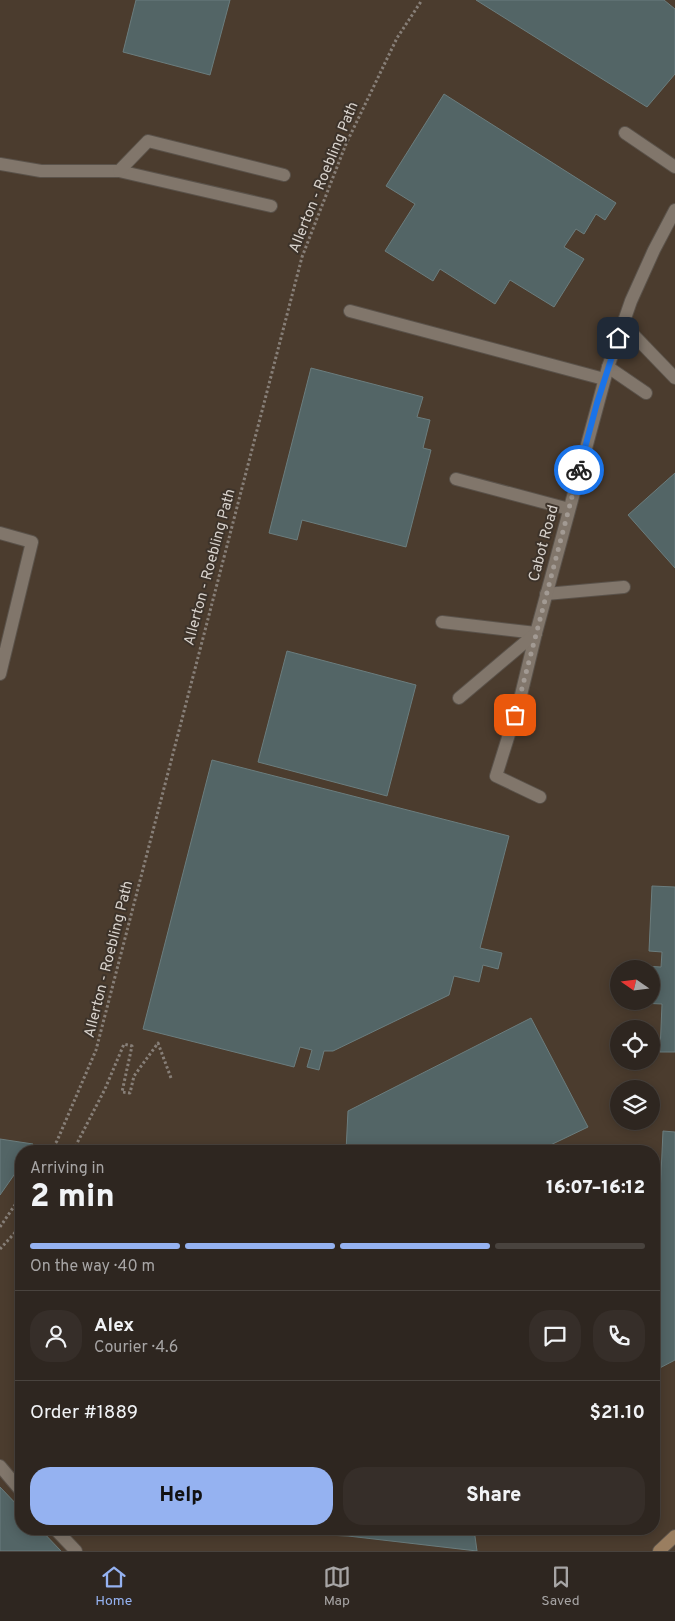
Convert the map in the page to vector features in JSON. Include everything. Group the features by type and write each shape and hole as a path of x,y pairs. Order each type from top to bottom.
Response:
{"main road":[{"path":"659,1551 675,1536"}],"street":[{"path":"625,133 675,167"},
{"path":"119,170 148,141 284,175"},
{"path":"0,164 41,171 119,170 271,206"},
{"name":"Cabot Road","path":"540,797 496,776 520,699 546,594 606,373 623,324 654,250 675,210"},
{"path":"350,311 606,373 646,393"},
{"path":"623,324 675,378"},
{"path":"456,479 569,509"},
{"path":"0,533 32,542 0,674"},
{"path":"546,594 624,587"},
{"path":"442,622 536,633"},
{"path":"459,698 536,633"},
{"path":"0,1466 15,1484"},
{"path":"61,1535 76,1551"}],"path":[{"name":"Allerton - Roebling Path","path":"54,1145 96,1050 302,257 346,144 397,38 422,0"},
{"path":"76,1145 105,1089 124,1044 132,1046 122,1092 130,1093 134,1076 158,1043 171,1078"},
{"path":"0,1227 15,1205"},
{"path":"0,1249 15,1233"}],"shaded area":[{"path":"0,0 675,0 675,1551 0,1551"}],"building":[{"path":"136,0 230,0 210,75 123,52"},
{"path":"476,0 664,0 675,9 675,74 647,107"},
{"path":"444,94 616,203 605,220 596,214 584,234 576,229 564,247 584,259 554,307 510,280 495,304 440,269 433,281 385,251 415,204 386,186"},
{"path":"311,368 423,397 417,417 430,420 423,448 431,450 406,547 302,520 297,540 269,533"},
{"path":"675,473 675,568 628,515"},
{"path":"287,651 416,685 387,796 258,762"},
{"path":"212,760 509,836 480,948 502,953 498,969 483,965 479,982 454,976 449,995 333,1051 324,1051 319,1070 307,1067 312,1050 300,1047 294,1067 143,1029"},
{"path":"652,886 675,887 675,1052 660,1052 662,1004 660,1004 660,967 662,952 649,951"},
{"path":"531,1018 588,1127 550,1145 346,1145 348,1111"},
{"path":"663,1131 675,1132 675,1360 660,1368 660,1195"},
{"path":"0,1139 33,1144 15,1145 15,1174 0,1195"},
{"path":"0,1487 15,1503 15,1535 46,1535 61,1551 0,1551"},
{"path":"325,1535 475,1535 477,1551"}],"way so far":[{"path":"515,715 579,470"}],"route":[{"path":"579,470 597,403 618,338"}]}
